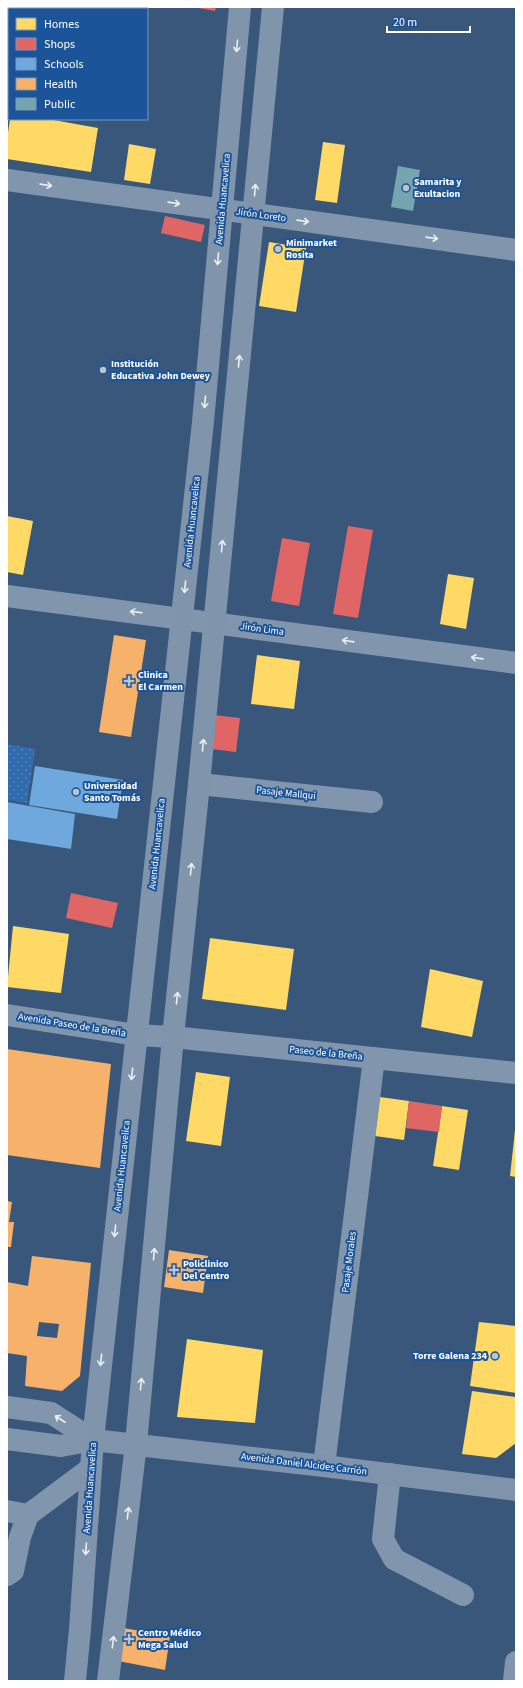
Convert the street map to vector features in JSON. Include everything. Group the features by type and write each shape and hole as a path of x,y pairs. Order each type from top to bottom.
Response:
{"highway":[{"name":"Avenida Huancavelica","path":"76,1681 93,1440 136,1035 183,618 203,422 240,7"},
{"path":"108,1681 136,1444 173,1037 215,623 273,7"}],"main road":[{"name":"Avenida Daniel Alcides Carrión","path":"93,1440 324,1466 516,1490"}],"street":[{"name":"Jirón Loreto","path":"7,180 516,250"},
{"name":"Jirón Lima","path":"7,596 516,663"},
{"name":"Pasaje Mallqui","path":"199,784 372,802"},
{"name":"Avenida Paseo de la Breña","path":"7,1015 136,1035"},
{"name":"Paseo de la Breña","path":"136,1035 173,1037 516,1074"},
{"name":"Pasaje Morales","path":"324,1466 374,1058"},
{"path":"7,1407 51,1413 93,1440"},
{"path":"7,1438 61,1446 93,1440"},
{"path":"7,1575 12,1571 20,1537 28,1515 91,1468"},
{"path":"390,1474 383,1539 394,1559 463,1594"},
{"path":"7,1511 28,1515"},
{"path":"514,1681 516,1662"}],"shaded area":[{"path":"7,744 35,749 27,803 7,800"}],"building: Homes":[{"path":"7,7 22,7 8,8 8,76"},
{"path":"10,120 54,120 98,128 91,172 7,159 7,139"},
{"path":"323,142 345,145 337,203 315,200"},
{"path":"129,144 156,149 150,184 124,180"},
{"path":"269,242 306,248 296,312 259,306"},
{"path":"7,516 33,521 23,575 7,572"},
{"path":"448,574 474,578 466,629 440,624"},
{"path":"257,655 300,661 294,709 251,704"},
{"path":"13,926 69,934 61,993 7,987"},
{"path":"210,938 294,949 286,1010 202,999"},
{"path":"430,969 483,981 472,1037 421,1027"},
{"path":"196,1072 230,1077 221,1146 186,1141"},
{"path":"380,1097 409,1101 404,1140 375,1136"},
{"path":"442,1106 468,1110 459,1170 433,1166"},
{"path":"516,1130 516,1177 510,1176"},
{"name":"Torre Galena 234","path":"479,1322 516,1326 516,1393 470,1386"},
{"path":"187,1339 263,1350 255,1423 177,1417"},
{"path":"472,1391 516,1397 516,1443 496,1458 462,1454"}],"building: Shops":[{"path":"193,7 216,7 215,11"},
{"path":"165,216 205,225 201,242 161,233"},
{"path":"348,526 373,530 358,618 333,614"},
{"path":"282,538 310,543 299,606 271,601"},
{"path":"214,715 240,718 236,752 211,749"},
{"path":"71,893 118,903 112,928 66,918"},
{"path":"409,1101 442,1106 439,1132 406,1128"}],"building: Schools":[{"name":"Universidad Santo Tomás","path":"35,766 123,780 117,819 29,805"},
{"path":"7,802 75,814 71,849 7,839"}],"building: Health":[{"path":"114,635 146,640 131,737 99,732"},
{"path":"7,1049 111,1064 100,1168 7,1155"},
{"path":"7,1201 12,1202 9,1222 14,1222 11,1247 7,1247"},
{"path":"169,1250 208,1256 203,1293 164,1287"},
{"path":"32,1256 91,1263 80,1376 62,1391 25,1386 27,1356 7,1353 7,1282 28,1286","holes":["39,1322 59,1324 57,1338 37,1336"]},
{"path":"123,1628 170,1636 165,1670 118,1661"}],"building: Public":[{"name":"Samarita y Exultacion","path":"398,166 420,170 413,211 391,207"}],"place":[{"name":"Samarita y Exultacion","path":"406,188"},
{"name":"Minimarket Rosita","path":"278,249"},
{"name":"Institución Educativa John Dewey","path":"103,370"},
{"name":"Clinica El Carmen","path":"129,681"},
{"name":"Universidad Santo Tomás","path":"76,792"},
{"name":"Policlinico Del Centro","path":"174,1270"},
{"name":"Torre Galena 234","path":"495,1356"},
{"name":"Centro Médico Mega Salud","path":"129,1639"}]}
